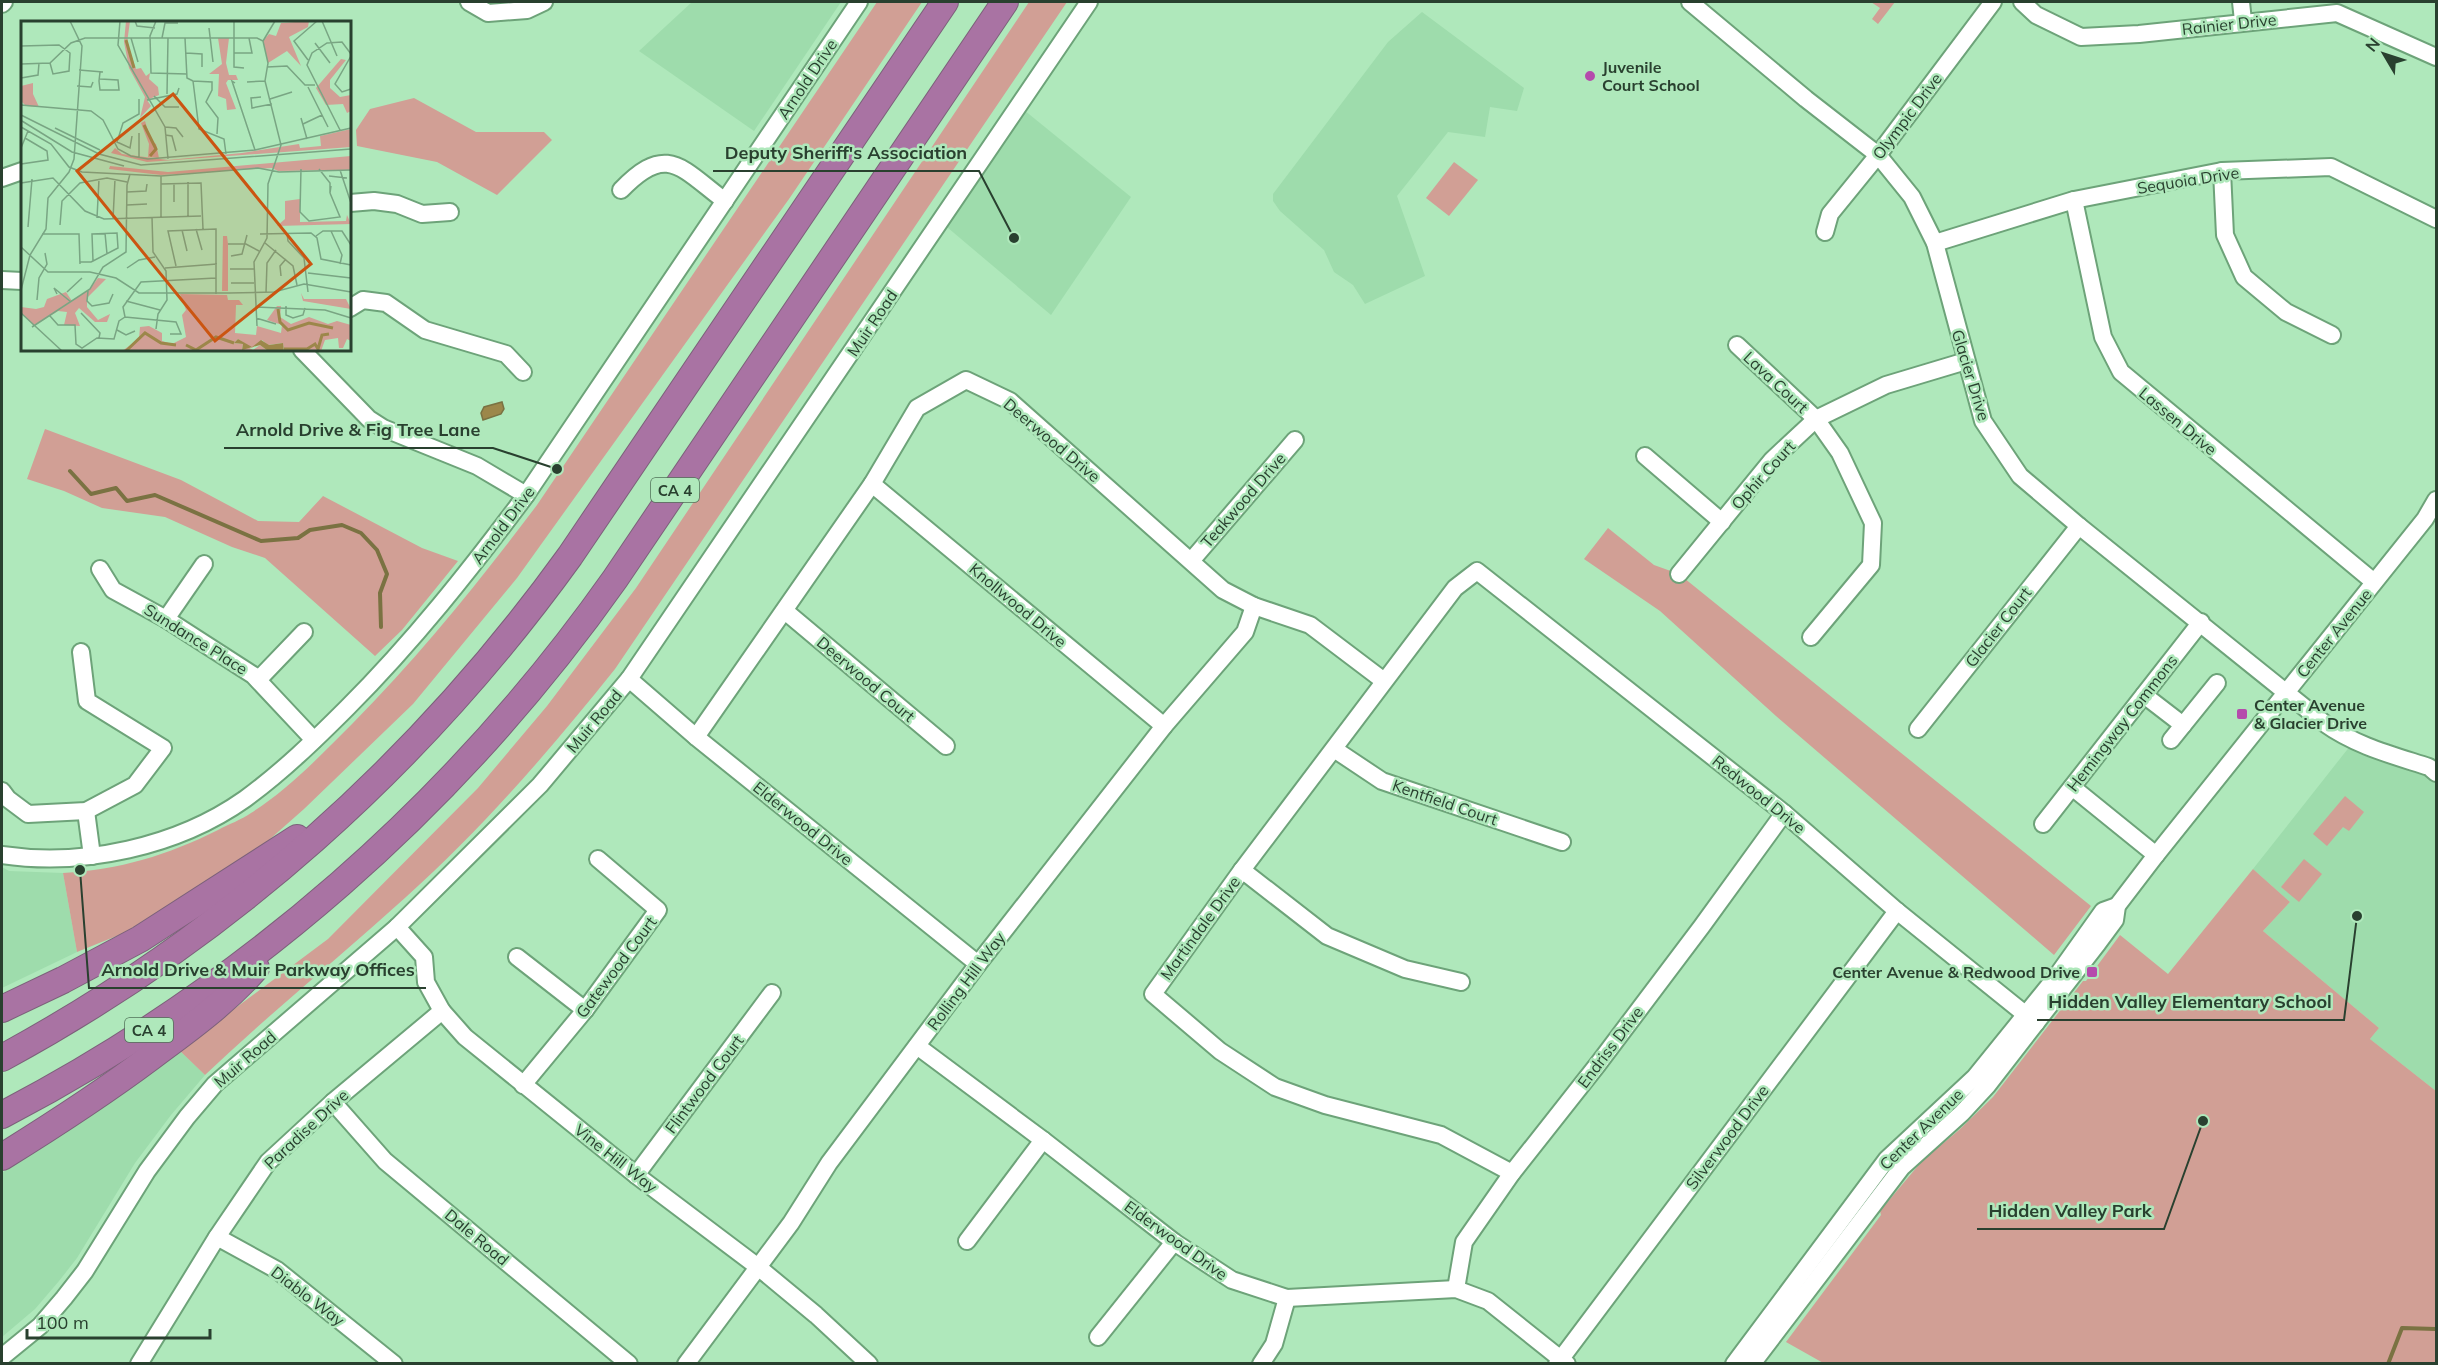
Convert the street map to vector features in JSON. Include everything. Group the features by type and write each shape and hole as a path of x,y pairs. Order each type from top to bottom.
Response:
{"highway":[{"name":"CA 4","path":"2,1058 99,1001 195,936 282,868 341,817 407,752 465,689 553,579 945,2"},
{"name":"CA 4","path":"2,1115 149,1030 210,988 286,930 373,856 434,797 510,714 570,641 631,555 1005,2"},
{"path":"2,1009 140,939 292,841 341,817"},
{"path":"2,1157 104,1091 218,1006 258,966 286,930"}],"street":[{"path":"469,2 488,13 527,10 544,2"},
{"name":"Arnold Drive","path":"2,855 54,859 92,856 160,840 200,824 243,800 277,775 389,667 424,627 526,495 859,2"},
{"name":"Muir Road","path":"2,1357 40,1326 64,1298 85,1271 147,1171 215,1084 397,927 540,785 629,679 1089,2"},
{"name":"Glacier Drive","path":"1690,2 1806,99 1878,155 1912,197 1935,243 1983,421 2020,476 2079,526 2342,735 2363,746 2434,766"},
{"name":"Olympic Drive","path":"1825,231 1830,214 1878,155 1993,2"},
{"name":"Rainier Drive","path":"2022,2 2036,15 2081,37 2139,34 2243,21 2337,13 2436,57"},
{"path":"2241,2 2243,21"},
{"path":"621,190 637,173 649,166 671,163 681,167 725,201"},
{"name":"Sequoia Drive","path":"1935,243 2074,200 2222,171 2331,166 2436,219"},
{"path":"2,178 21,171"},
{"path":"2222,171 2225,236 2244,277 2286,312 2332,335"},
{"name":"Lassen Drive","path":"2074,200 2103,337 2121,372 2374,582"},
{"path":"351,203 374,201 397,204 423,214 450,212"},
{"path":"2,280 21,281"},
{"path":"351,307 363,300 386,303 425,330 506,354 523,372"},
{"name":"Lava Court","path":"1737,345 1816,419 1840,453 1873,523 1871,565 1811,637"},
{"path":"305,351 369,420 383,428 477,466 526,495"},
{"name":"Ophir Court","path":"1679,574 1772,460 1816,419 1886,385 1966,361"},
{"name":"Deerwood Drive","path":"696,737 872,484 917,408 966,380 1010,401 1223,590 1254,606 1310,625 1384,681"},
{"name":"Teakwood Drive","path":"1191,561 1295,440"},
{"path":"1645,456 1722,522"},
{"name":"Knollwood Drive","path":"872,484 1164,726"},
{"name":"Center Avenue","path":"1734,1364 1887,1159 1955,1097 2031,1019 2115,920 2117,906 2425,519 2436,500"},
{"name":"Glacier Court","path":"1918,729 2079,526"},
{"path":"166,619 204,564"},
{"name":"Sundance Place","path":"100,569 113,590 166,619 258,680 314,740"},
{"name":"Martindale Drive","path":"1477,572 1455,588 1242,870 1153,994 1220,1051 1275,1087 1325,1105 1442,1136 1512,1173"},
{"name":"Redwood Drive","path":"1477,572 1784,813 1897,911 2031,1019"},
{"name":"Rolling Hill Way","path":"686,1364 791,1224 829,1163 978,964 1164,726 1245,632 1254,606"},
{"name":"Deerwood Court","path":"785,611 946,746"},
{"name":"Hemingway Commons","path":"2043,824 2201,622"},
{"path":"258,680 304,632"},
{"path":"2,790 8,799 28,814 86,811 135,785 163,748 87,701 81,652"},
{"name":"Elderwood Drive","path":"629,679 696,737 978,964"},
{"path":"2171,740 2217,683"},
{"path":"2145,695 2183,725"},
{"name":"Kentfield Court","path":"1334,749 1382,781 1562,842"},
{"path":"2073,787 2156,855"},
{"path":"86,811 92,856"},
{"name":"Endriss Drive","path":"1456,1289 1464,1242 1512,1173 1633,1018 1784,813"},
{"name":"Gatewood Court","path":"524,1085 585,1010 658,910 598,858"},
{"path":"1242,870 1327,936 1405,969 1461,982"},
{"name":"Silverwood Drive","path":"1561,1362 1897,911"},
{"name":"Vine Hill Way","path":"397,927 424,957 426,982 442,1011 465,1037 636,1175 758,1267 816,1314 869,1364"},
{"path":"517,957 585,1010"},
{"name":"Flintwood Court","path":"636,1175 772,993"},
{"name":"Paradise Drive","path":"139,1364 268,1162 333,1102 442,1011"},
{"name":"Center Avenue","path":"1752,1364 1902,1167 1975,1099 2031,1019"},
{"name":"Elderwood Drive","path":"917,1046 1174,1242 1232,1280 1287,1298 1456,1289 1488,1301 1561,1362"},
{"name":"Dale Road","path":"333,1102 385,1161 629,1364"},
{"path":"967,1241 1043,1140"},
{"name":"Diablo Way","path":"218,1237 278,1270 387,1361"},
{"path":"1098,1337 1174,1242"},
{"path":"1261,1364 1274,1344 1287,1298"}],"shaded area":[{"path":"692,2 841,2 754,131 639,51"},
{"path":"877,2 922,2 789,199 517,578 413,704 261,847 124,933 77,952 63,873 104,869 162,854 239,820 265,804 329,747 378,697 448,617 537,505"},
{"path":"1029,2 1067,2 615,669 541,758 462,844 406,897 205,1075 179,1050 328,939 478,788 547,706 636,588"},
{"path":"1871,2 1895,2 1878,24 1872,19 1880,8"},
{"path":"1422,12 1524,88 1517,111 1490,107 1485,137 1448,132 1397,196 1425,276 1365,304 1353,285 1334,272 1324,250 1280,211 1273,201 1273,194 1388,42"},
{"path":"414,98 476,132 544,132 552,140 497,195 437,162 357,146 356,130 370,109"},
{"path":"1019,106 1131,197 1051,315 941,222"},
{"path":"1454,162 1478,180 1449,216 1426,198"},
{"path":"502,402 504,409 501,414 483,420 481,413 484,407"},
{"path":"45,429 181,480 258,521 299,522 323,496 422,548 458,561 402,630 375,656 265,558 232,547 165,517 102,508 64,491 27,479"},
{"path":"1608,528 1654,565 1679,574 2091,906 2054,955 1776,716 1660,611 1584,559"},
{"path":"2354,741 2436,773 2436,1091 2370,1039 2379,1028 2263,931 2290,902 2253,869"},
{"path":"2345,796 2364,812 2349,831 2343,827 2327,846 2313,834"},
{"path":"2304,859 2322,874 2299,902 2281,887"},
{"path":"2,867 9,871 63,873 77,952 2,988"},
{"path":"2253,869 2290,902 2263,931 2379,1028 2370,1039 2436,1091 2436,1363 1825,1364 1786,1342 1881,1215 1880,1211 1922,1161 1993,1097 2120,935 2168,974"},
{"path":"179,1050 205,1075 135,1163 77,1258 35,1309 2,1337 2,1173"}],"waterway":[{"path":"70,471 91,494 116,488 127,501 155,495 261,541 298,538 310,530 342,525 361,533 377,550 387,574 380,593 381,627"},
{"path":"2388,1364 2402,1328 2436,1329"}],"place":[{"name":"Juvenile Court School","path":"1590,76"},
{"name":"Deputy Sheriff's Association","path":"1014,238"},
{"name":"Arnold Drive & Fig Tree Lane","path":"557,469"},
{"name":"Center Avenue & Glacier Drive","path":"2242,714"},
{"name":"Arnold Drive & Muir Parkway Offices","path":"80,870"},
{"name":"Hidden Valley Elementary School","path":"2357,916"},
{"name":"Center Avenue & Redwood Drive","path":"2092,972"},
{"name":"Hidden Valley Park","path":"2203,1121"}]}
